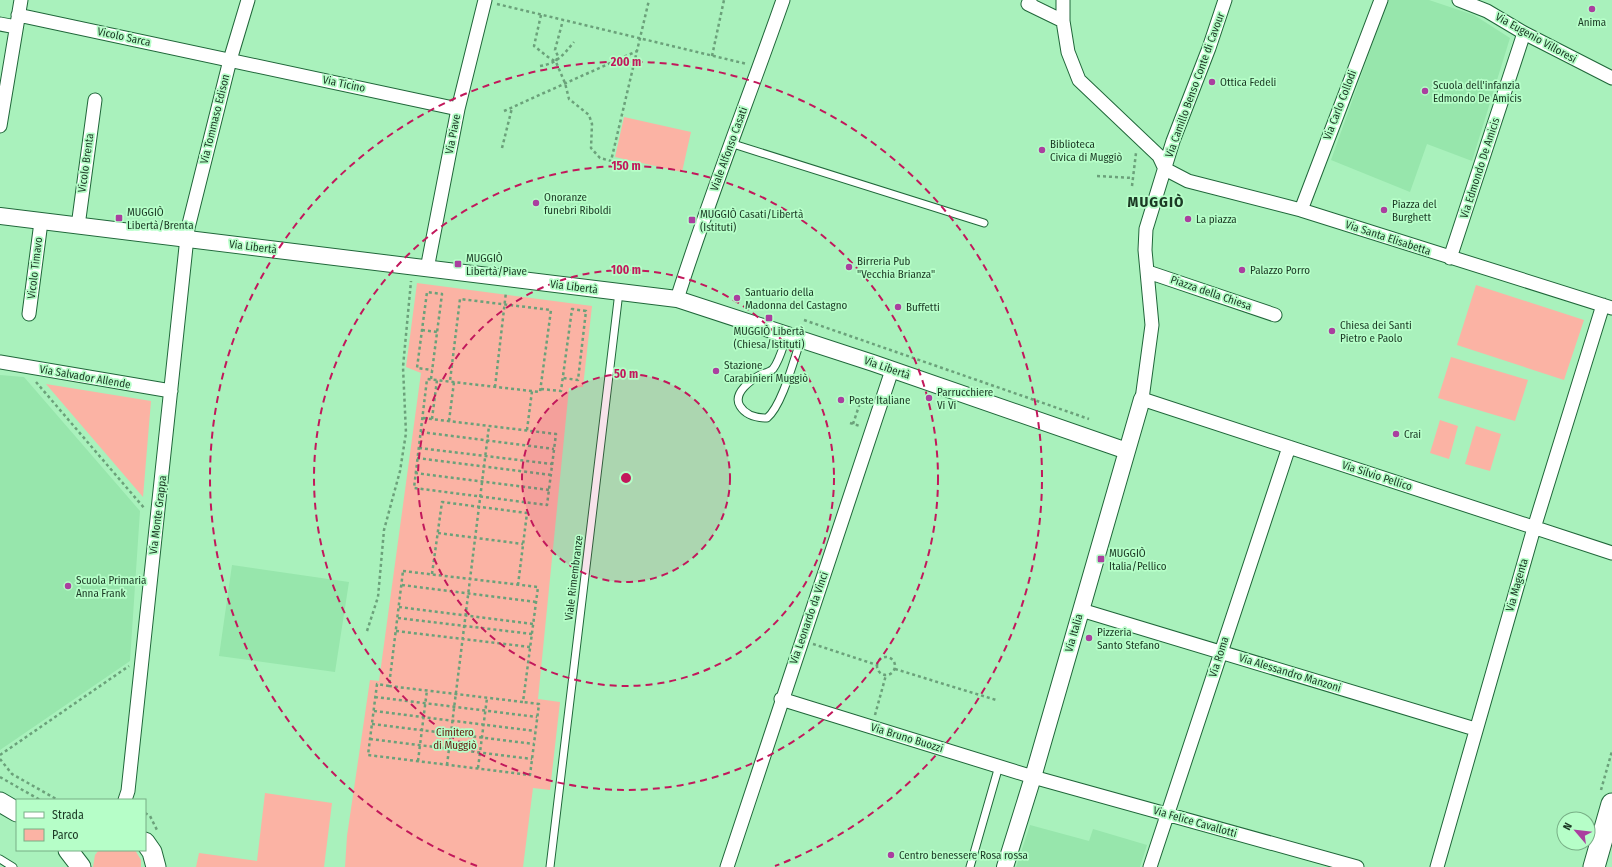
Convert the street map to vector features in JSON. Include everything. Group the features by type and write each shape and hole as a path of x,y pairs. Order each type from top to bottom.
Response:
{"main road":[{"path":"0,802 16,811"},
{"path":"1594,867 1612,804"},
{"path":"146,843 152,852 156,867"},
{"path":"69,851 81,867"},
{"path":"81,867 87,851"}],"street":[{"path":"0,126 21,0"},
{"name":"Via Tommaso Edison","path":"187,239 189,224 230,60 248,0"},
{"name":"Viale Alfonso Casati","path":"677,299 730,143 760,67 783,0"},
{"path":"1030,0 1028,4 1063,21"},
{"path":"1063,0 1063,21 1068,52 1079,80 1159,156 1165,169"},
{"name":"Via Camillo Benso Conte di Cavour","path":"1142,398 1152,325 1145,250 1146,229 1173,141 1209,48 1225,0"},
{"name":"Via Carlo Collodi","path":"1301,210 1381,0"},
{"name":"Via Eugenio Villoresi","path":"1459,0 1487,11 1524,33 1612,78"},
{"name":"Via Piave","path":"420,268 485,1"},
{"name":"Vicolo Sarca","path":"0,24 17,21 230,60"},
{"name":"Via Edmondo De Amicis","path":"1450,258 1524,33"},
{"name":"Via Ticino","path":"230,60 458,109"},
{"name":"Vicolo Brenta","path":"78,226 95,100"},
{"name":"Via Santa Elisabetta","path":"1165,169 1188,181 1301,210 1607,307"},
{"name":"Via Libertà","path":"0,216 677,299 892,370 1127,451"},
{"name":"Vicolo Timavo","path":"29,314 41,222"},
{"name":"Via Monte Grappa","path":"128,797 187,239"},
{"name":"Piazza della Chiesa","path":"1148,272 1275,315"},
{"name":"Via Magenta","path":"1437,867 1475,729 1534,528 1607,307"},
{"name":"Via Salvador Allende","path":"0,362 171,391"},
{"name":"Via Leonardo da Vinci","path":"727,867 781,699 892,370"},
{"name":"Via Silvio Pellico","path":"1142,398 1612,553"},
{"name":"Via Italia","path":"1005,867 1033,777 1142,398"},
{"name":"Via Roma","path":"1150,867 1288,447"},
{"name":"Via Alessandro Manzoni","path":"1081,610 1475,729"},
{"name":"Via Bruno Buozzi","path":"781,699 1033,777"},
{"name":"Via Felice Cavallotti","path":"1033,777 1357,867"}],"lane":[{"path":"730,143 984,223"},
{"name":"Viale Rimembranze","path":"550,867 619,292"},
{"path":"794,337 783,391 772,414 766,418 756,418 744,412 739,404 740,394 748,383 772,370 780,355 794,337"},
{"path":"970,867 999,766"},
{"path":"0,859 13,867"}],"path":[{"path":"541,15 534,46 556,62 565,83 569,99 589,115 592,124 591,148 600,158 611,161 649,0"},
{"path":"712,56 724,0"},
{"path":"485,1 760,67"},
{"path":"556,62 558,56 555,50 563,20"},
{"path":"540,66 556,62 574,42"},
{"path":"504,111 637,51"},
{"path":"502,148 512,108"},
{"path":"1132,186 1137,149"},
{"path":"1097,176 1133,178"},
{"path":"367,631 378,597 384,530 400,471 406,433 403,367 420,268"},
{"path":"494,387 508,278"},
{"path":"431,379 442,294 427,292 417,368 432,370"},
{"path":"449,421 460,299 551,310 541,389"},
{"path":"423,418 556,434 547,505 414,488 417,458 427,379 540,392 541,389 561,391 562,378 572,309 586,311 578,380 562,378"},
{"path":"804,320 1089,418"},
{"path":"422,330 437,332"},
{"path":"23,366 146,510"},
{"path":"432,419 437,380"},
{"path":"527,430 532,391"},
{"path":"862,427 851,423 862,397 871,401"},
{"path":"858,407 863,409"},
{"path":"447,764 490,426"},
{"path":"421,432 554,449"},
{"path":"419,448 552,464"},
{"path":"417,458 551,475"},
{"path":"416,473 549,490"},
{"path":"432,574 442,502 479,508 527,513 518,585"},
{"path":"438,533 523,544"},
{"path":"389,686 404,571 432,574 538,587 524,702"},
{"path":"402,585 536,602"},
{"path":"399,607 533,624"},
{"path":"398,618 532,634"},
{"path":"396,631 530,647"},
{"path":"801,640 877,665"},
{"path":"886,675 878,670 877,665 879,660 883,657 888,657 893,660 895,669"},
{"path":"0,755 132,664"},
{"path":"872,727 886,675 895,669"},
{"path":"895,669 996,700"},
{"path":"377,684 427,690 539,704 530,775 368,755 377,684"},
{"path":"418,761 427,690"},
{"path":"375,697 537,717"},
{"path":"478,768 487,698"},
{"path":"374,711 535,731"},
{"path":"372,724 534,744"},
{"path":"370,739 532,759"},
{"path":"0,759 12,774 56,799"},
{"path":"0,777 38,799"}],"shaded area":[{"name":"Scuola dell'infanzia Edmondo De Amicis","path":"1388,0 1429,0 1474,15 1510,38 1472,161 1427,144 1410,192 1331,160"},
{"name":"Scuola Primaria Anna Frank","path":"0,375 24,377 140,511 130,661 0,750"},
{"path":"232,565 349,582 335,672 219,656"},
{"path":"1030,825 1089,841 1093,829 1147,845 1140,867 1016,867"}],"green space":[{"path":"624,117 691,132 682,172 615,157"},
{"name":"Cimitero di Muggiò","path":"417,283 592,306 583,387 569,388 538,699 560,702 550,790 533,788 523,867 345,867 347,836 370,680 379,681 421,373 406,367"},
{"path":"1476,285 1584,320 1564,380 1457,345"},
{"path":"1451,357 1528,380 1515,421 1438,398"},
{"path":"46,384 151,401 143,497"},
{"path":"1440,420 1458,426 1449,459 1430,453"},
{"path":"1476,426 1501,434 1490,471 1465,464"},
{"path":"265,793 332,803 324,867 196,867 199,853 257,861"},
{"path":"98,851 136,851 141,860 141,867 93,867 95,855"}],"place":[{"name":"Anima","path":"1592,9"},
{"name":"Ottica Fedeli","path":"1212,82"},
{"name":"Scuola dell'infanzia Edmondo De Amicis","path":"1425,91"},
{"name":"Biblioteca Civica di Muggiò","path":"1042,150"},
{"name":"Onoranze funebri Riboldi","path":"536,203"},
{"name":"Piazza del Burghett","path":"1384,210"},
{"name":"MUGGIÒ Libertà/Brenta","path":"119,218"},
{"name":"La piazza","path":"1188,219"},
{"name":"MUGGIÒ Casati/Libertà (Istituti)","path":"692,220"},
{"name":"MUGGIÒ Libertà/Piave","path":"458,264"},
{"name":"Birreria Pub \"Vecchia Brianza\"","path":"849,267"},
{"name":"Palazzo Porro","path":"1242,270"},
{"name":"Santuario della Madonna del Castagno","path":"737,298"},
{"name":"Buffetti","path":"898,307"},
{"name":"MUGGIÒ Libertà (Chiesa/Istituti)","path":"769,318"},
{"name":"Chiesa dei Santi Pietro e Paolo","path":"1332,331"},
{"name":"Stazione Carabinieri Muggiò","path":"716,371"},
{"name":"Parrucchiere Vi Vi","path":"929,398"},
{"name":"Poste Italiane","path":"841,400"},
{"name":"Crai","path":"1396,434"},
{"name":"MUGGIÒ Italia/Pellico","path":"1101,559"},
{"name":"Scuola Primaria Anna Frank","path":"68,586"},
{"name":"Pizzeria Santo Stefano","path":"1089,638"},
{"name":"Centro benessere Rosa rossa","path":"891,855"}],"district":[{"name":"MUGGIÒ","path":"1156,202"}]}
